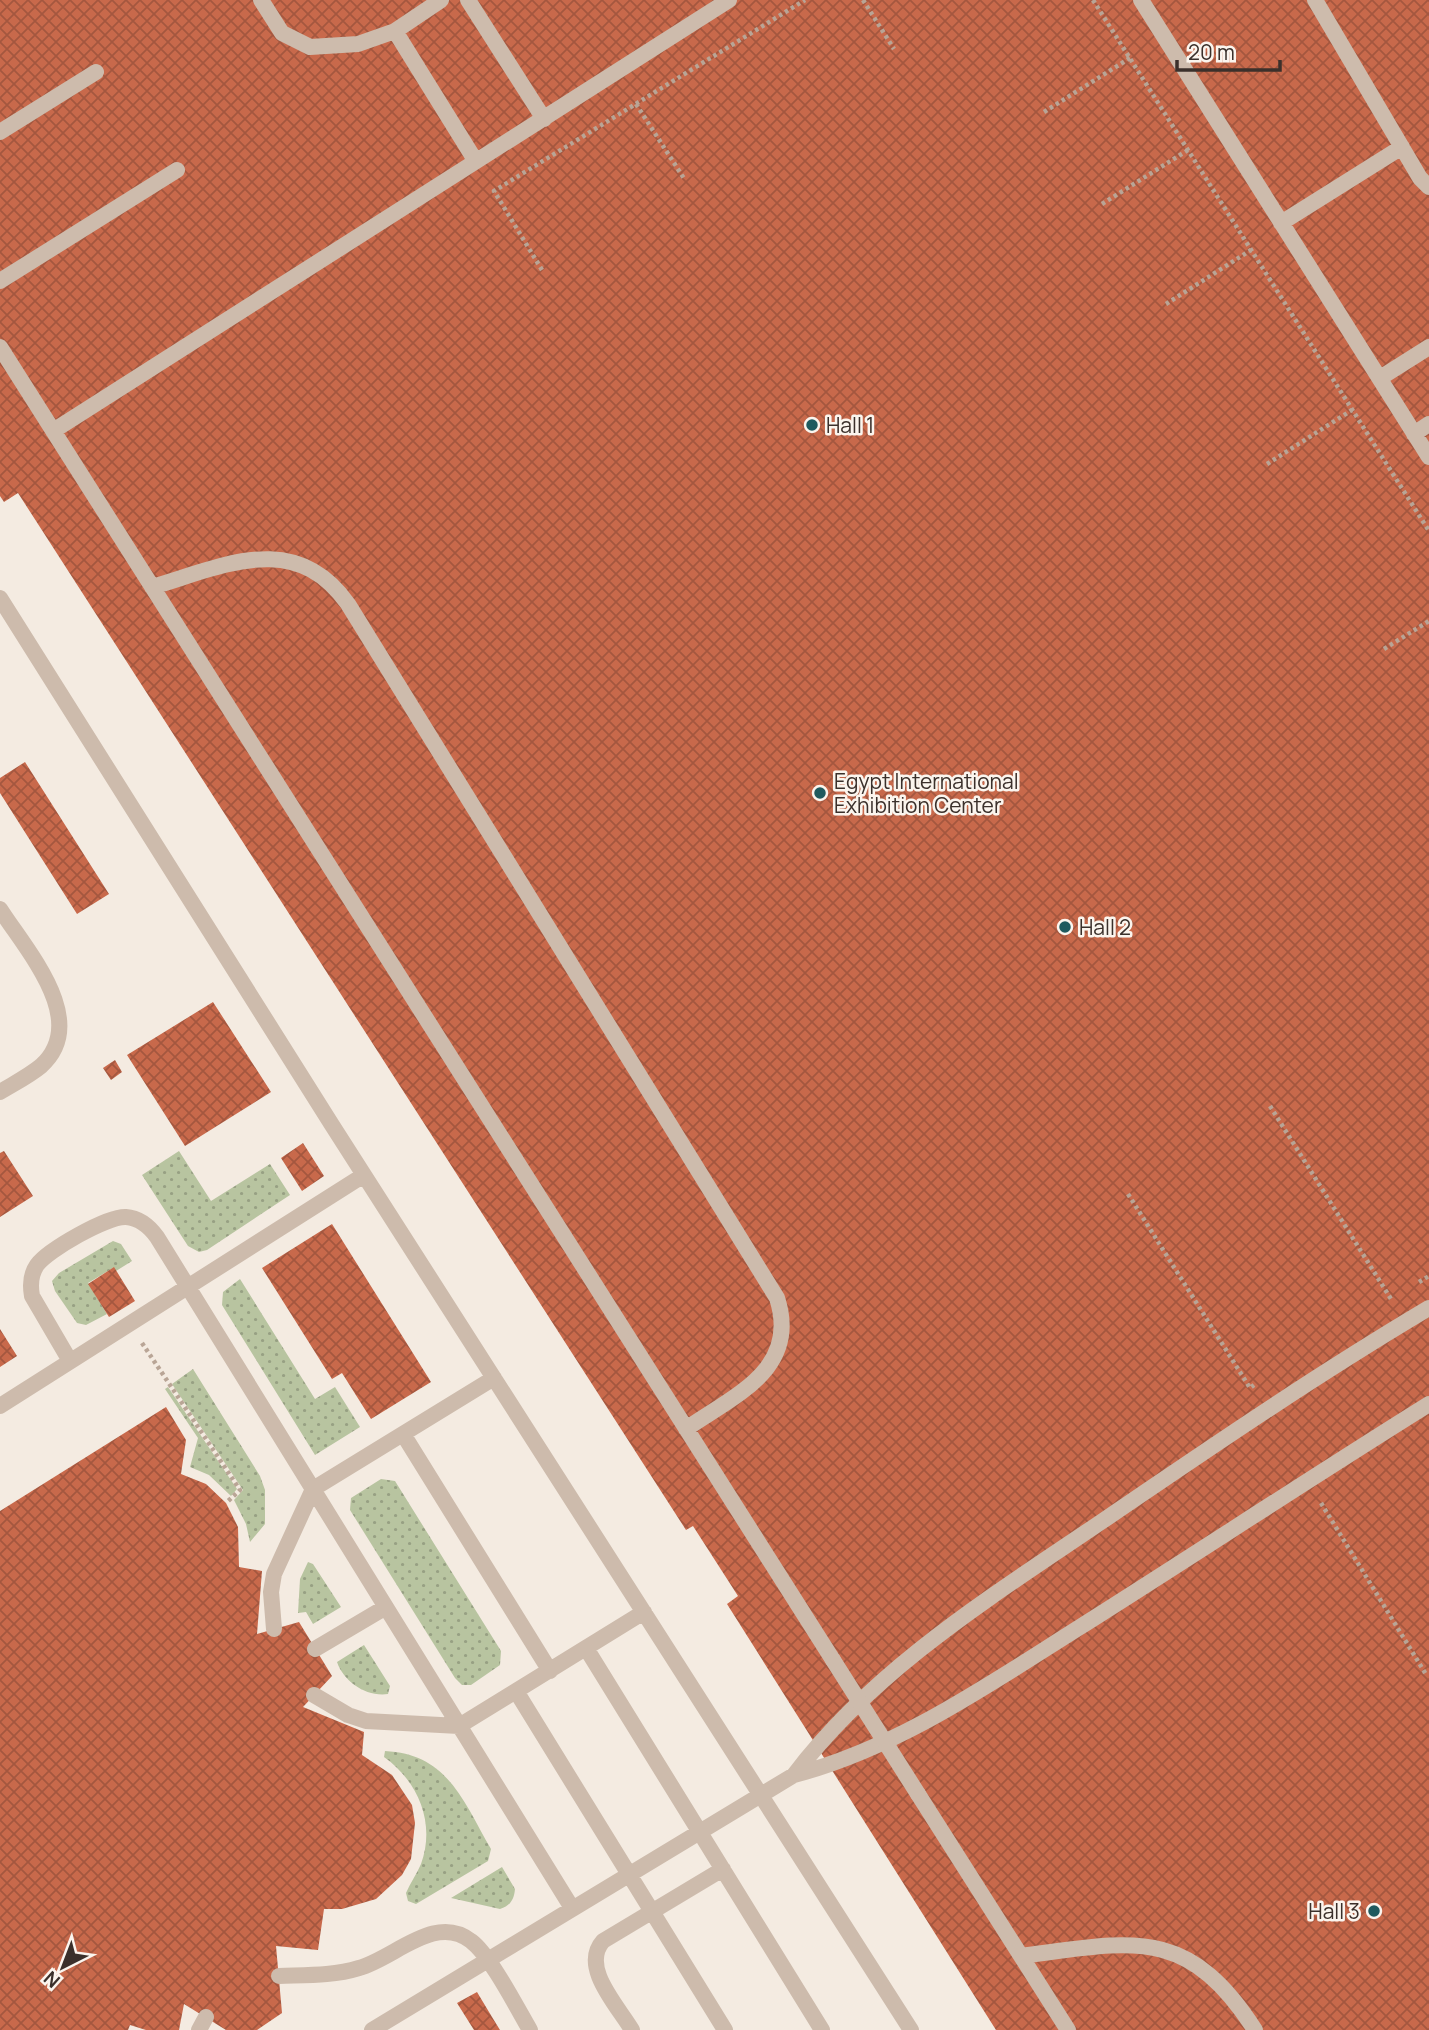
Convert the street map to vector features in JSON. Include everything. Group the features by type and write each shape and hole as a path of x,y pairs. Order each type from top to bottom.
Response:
{"lane":[{"path":"261,0 282,33 310,47 358,44 395,31 442,0"},
{"path":"468,0 544,119"},
{"path":"53,431 729,0"},
{"path":"1141,0 1429,457"},
{"path":"1315,0 1420,178 1429,187"},
{"path":"395,31 475,160"},
{"path":"0,132 96,72"},
{"path":"1281,223 1402,147"},
{"path":"0,281 177,170"},
{"path":"0,347 1068,2030"},
{"path":"1380,379 1429,347"},
{"path":"1414,434 1429,424"},
{"path":"152,587 241,561 276,558 317,573 338,590 348,604 777,1298 783,1329 775,1360 753,1383 687,1429"},
{"path":"0,598 364,1175 911,2030"},
{"path":"0,909 55,998 60,1028 51,1055 40,1066 1,1089"},
{"path":"0,1406 364,1175"},
{"path":"70,1362 30,1287 34,1270 46,1256 105,1221 134,1218 157,1237 572,1908"},
{"path":"794,1775 845,1716 902,1664 962,1617 1219,1442 1429,1308"},
{"path":"274,1629 271,1592 274,1574 313,1489 494,1378"},
{"path":"384,2027 486,1959 794,1775 850,1756 962,1700 1429,1404"},
{"path":"404,1434 550,1671"},
{"path":"315,1648 386,1607"},
{"path":"314,1695 348,1715 366,1721 459,1726 644,1612"},
{"path":"586,1648 822,2030"},
{"path":"516,1691 725,2030"},
{"path":"632,2030 598,1974 594,1956 603,1941 723,1869"},
{"path":"279,1976 321,1975 361,1968 436,1931 460,1934 470,1939 486,1959 530,2030"},
{"path":"1021,1956 1115,1944 1158,1948 1197,1964 1214,1976 1229,1992 1255,2030"}],"path":[{"path":"542,270 494,191 805,0"},
{"path":"863,0 894,49"},
{"path":"1093,0 1429,531"},
{"path":"1044,112 1130,58"},
{"path":"636,104 684,180"},
{"path":"1102,204 1188,150"},
{"path":"1166,304 1251,250"},
{"path":"1267,464 1352,410"},
{"path":"1384,649 1429,621"},
{"path":"1270,1106 1391,1299"},
{"path":"1128,1194 1239,1370"},
{"path":"129,1324 240,1490 226,1503"},
{"path":"1329,1522 1427,1676"}],"green space":[{"path":"179,1151 211,1201 270,1164 290,1195 207,1250 199,1252 188,1246 142,1175"},
{"path":"113,1241 121,1244 132,1261 116,1271 113,1268 88,1283 107,1314 86,1325 77,1323 55,1291 52,1281 59,1273"},
{"path":"240,1279 315,1399 335,1387 360,1427 315,1455 222,1305 223,1292"},
{"path":"193,1369 260,1476 265,1490 265,1524 250,1542 246,1524 234,1500 243,1490 172,1384"},
{"path":"168,1387 237,1489 231,1496 209,1475 190,1467 198,1438 165,1389"},
{"path":"381,1479 395,1481 501,1651 500,1665 471,1685 462,1685 455,1678 350,1510 351,1498"},
{"path":"308,1562 313,1564 341,1607 313,1624 306,1612 298,1613 300,1579"},
{"path":"364,1645 390,1686 388,1694 372,1693 357,1687 340,1669 337,1662"},
{"path":"385,1751 406,1754 439,1771 462,1798 491,1849 488,1861 416,1904 408,1901 406,1893 421,1864 425,1849 425,1818 415,1791 396,1767 384,1757"},
{"path":"502,1867 515,1889 506,1906 500,1909 451,1898"}],"building":[{"name":"Egypt International Exhibition Center","path":"0,0 1429,0 1429,2030 996,2030 727,1604 738,1596 693,1526 686,1530 18,493 4,502 0,496"},
{"path":"25,762 109,894 77,914 0,793 0,778"},
{"path":"213,1002 271,1092 185,1146 127,1055"},
{"path":"115,1060 122,1072 111,1080 103,1068"},
{"path":"303,1143 324,1176 302,1191 281,1158"},
{"path":"4,1151 33,1196 0,1217 0,1153"},
{"path":"332,1224 431,1382 371,1419 342,1373 332,1379 262,1268"},
{"path":"114,1267 135,1301 109,1317 88,1284"},
{"path":"0,1329 17,1356 0,1367"},
{"path":"166,1407 186,1440 181,1474 206,1484 226,1503 238,1527 239,1567 262,1571 257,1634 299,1622 332,1676 303,1707 364,1732 362,1755 392,1775 412,1805 415,1823 411,1859 402,1875 376,1899 342,1909 324,1909 318,1950 276,1946 282,2013 257,2030 226,2030 184,2004 179,2030 146,2030 130,2025 128,2030 0,2030 0,1511"},
{"path":"477,1992 500,2030 474,2030 457,2003"}],"place":[{"name":"Hall 1","path":"812,425"},
{"name":"Egypt International Exhibition Center","path":"820,793"},
{"name":"Hall 2","path":"1065,927"},
{"name":"Hall 3","path":"1374,1911"}]}
